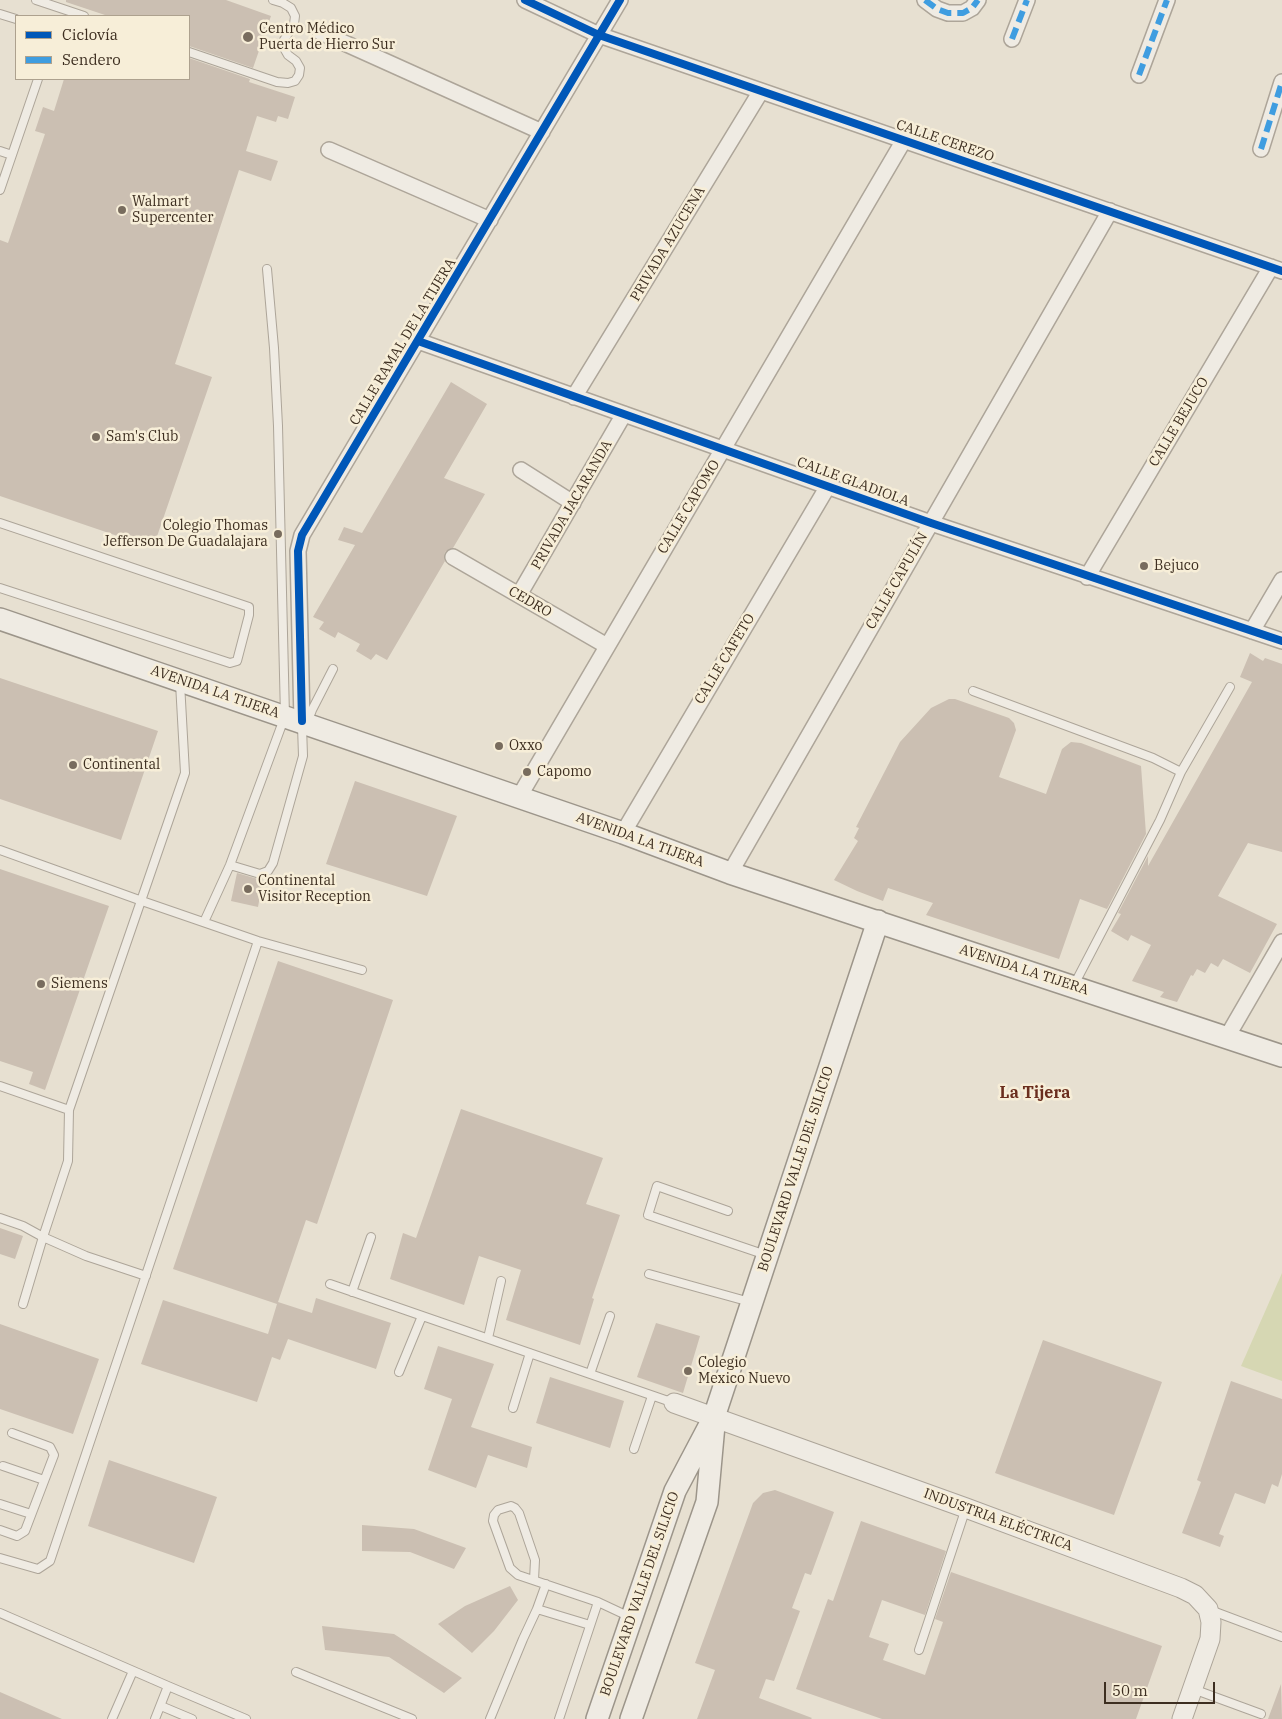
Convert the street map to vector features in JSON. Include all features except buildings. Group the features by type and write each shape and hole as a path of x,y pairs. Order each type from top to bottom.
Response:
{"main road":[{"name":"AVENIDA LA TIJERA","path":"0,619 623,833 730,873 1282,1056"},
{"name":"BOULEVARD VALLE DEL SILICIO","path":"597,1719 675,1491 714,1417 878,921"},
{"name":"BOULEVARD VALLE DEL SILICIO","path":"631,1719 707,1502 714,1417"}],"street":[{"name":"CALLE CEREZO","path":"525,0 599,35 1277,269"},
{"name":"CALLE RAMAL DE LA TIJERA","path":"298,720 298,551 302,535 620,0"},
{"path":"926,0 937,9 948,13 963,12 972,8 978,0"},
{"path":"1012,39 1027,0"},
{"path":"1139,75 1167,0"},
{"path":"320,32 542,132"},
{"path":"1261,149 1282,82"},
{"name":"PRIVADA AZUCENA","path":"574,397 761,91"},
{"name":"CALLE CAPOMO","path":"519,797 904,140"},
{"path":"329,150 490,220"},
{"name":"CALLE CAPULÍN","path":"730,873 1110,211"},
{"name":"CALLE BEJUCO","path":"1087,577 1277,269"},
{"name":"CALLE GLADIOLA","path":"418,342 930,523 1282,641"},
{"name":"PRIVADA JACARANDA","path":"519,595 624,414"},
{"path":"521,470 573,503"},
{"name":"CALLE CAFETO","path":"623,833 828,486"},
{"name":"CEDRO","path":"453,557 607,646"},
{"path":"1252,631 1282,580"},
{"path":"1227,1037 1282,942"},
{"name":"INDUSTRIA ELÉCTRICA","path":"674,1403 1181,1588 1195,1595 1208,1609"},
{"path":"1182,1719 1210,1638 1211,1622 1208,1609"}],"lane":[{"path":"36,0 81,15"},
{"path":"190,52 277,82 288,83 295,81 299,75 300,68 284,48 284,40 294,24 294,16 291,8 284,3 273,0"},
{"path":"0,14 15,20"},
{"path":"0,190 38,80"},
{"path":"0,151 12,155"},
{"path":"230,865 260,874 268,871 273,863 303,756 298,720 274,348 267,269"},
{"path":"0,523 249,607 249,616 237,661 230,662 0,588"},
{"path":"204,922 298,720 312,710 333,669"},
{"path":"23,1304 68,1161 69,1110 185,774 180,680"},
{"path":"1074,986 1160,820 1181,772 1230,687"},
{"path":"973,691 1154,758 1181,772"},
{"path":"0,850 258,941 362,970"},
{"path":"0,1558 38,1569 50,1561 258,941"},
{"path":"0,1086 69,1110"},
{"path":"728,1211 657,1186 648,1215 768,1255"},
{"path":"0,1218 24,1226 43,1237 86,1256 146,1276"},
{"path":"352,1292 370,1237"},
{"path":"649,1274 752,1303"},
{"path":"488,1338 501,1281"},
{"path":"330,1284 674,1403"},
{"path":"399,1372 422,1316"},
{"path":"590,1374 610,1316"},
{"path":"513,1408 530,1353"},
{"path":"634,1448 652,1396"},
{"path":"0,1530 17,1536 25,1531 54,1454 50,1447 12,1433"},
{"path":"3,1466 44,1480"},
{"path":"0,1504 31,1514"},
{"path":"534,1580 535,1560 519,1513 511,1506 498,1510 494,1515 493,1521 510,1568 518,1575 598,1602 632,1618"},
{"path":"919,1650 966,1508"},
{"path":"490,1719 546,1584"},
{"path":"559,1719 598,1602"},
{"path":"537,1609 590,1625"},
{"path":"1208,1609 1282,1637"},
{"path":"0,1613 246,1719"},
{"path":"112,1719 133,1671"},
{"path":"296,1672 412,1719"},
{"path":"155,1719 168,1686"},
{"path":"1193,1688 1261,1714"},
{"path":"161,1706 192,1719"}],"green space":[{"path":"1282,1273 1282,1381 1241,1366"}],"marked path":[{"path":"925,0 937,9 948,13 963,13 972,8 978,0"},
{"path":"1012,39 1027,0"},
{"path":"1139,75 1167,0"},
{"path":"1261,149 1282,82"}],"cycle path":[{"path":"525,0 599,35 1282,271"},
{"path":"302,721 298,551 302,535 620,0"},
{"path":"418,341 931,523 1282,641"}],"place":[{"name":"Centro Médico Puerta de Hierro Sur","path":"248,37"},
{"name":"Walmart Supercenter","path":"122,210"},
{"name":"Sam's Club","path":"96,437"},
{"name":"Colegio Thomas Jefferson De Guadalajara","path":"278,534"},
{"name":"Bejuco","path":"1144,566"},
{"name":"Oxxo","path":"499,746"},
{"name":"Continental","path":"73,765"},
{"name":"Capomo","path":"527,772"},
{"name":"Continental Visitor Reception","path":"248,889"},
{"name":"Siemens","path":"41,984"},
{"name":"Colegio Mexico Nuevo","path":"688,1371"}],"district":[{"name":"La Tijera","path":"1035,1093"}]}
